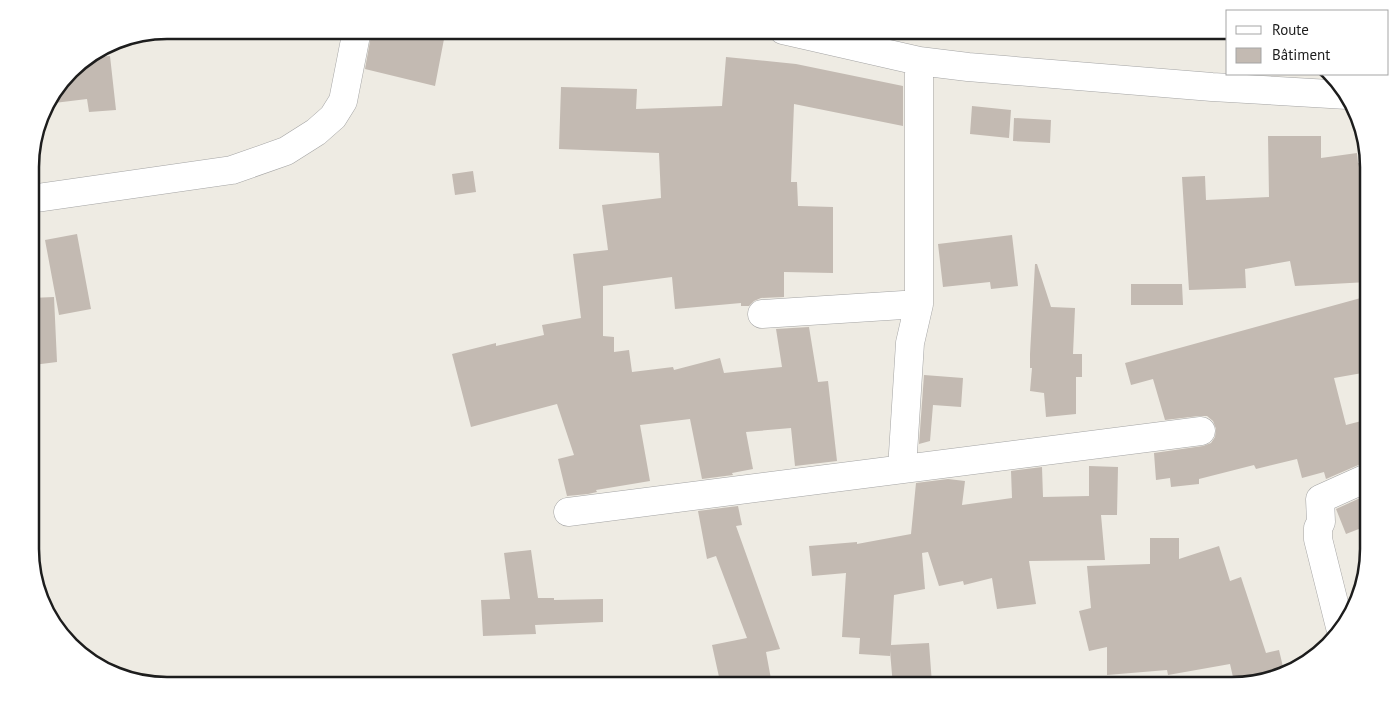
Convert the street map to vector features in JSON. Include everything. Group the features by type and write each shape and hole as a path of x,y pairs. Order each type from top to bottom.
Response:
{"street":[{"path":"39,198 232,170 286,151 316,132 333,117 344,101 355,39"},
{"path":"822,39 919,61 968,67 1193,86 1338,94"},
{"path":"902,469 910,343 919,304 919,61"},
{"path":"762,314 919,304"},
{"path":"568,512 1201,431"},
{"path":"1339,620 1318,539 1318,528 1321,522 1320,499 1360,481"}],"building":[{"path":"370,39 444,39 435,86 365,69"},
{"path":"110,56 116,110 89,112 87,99 56,103 76,76 102,57"},
{"path":"726,57 796,64 903,86 903,126 794,104 791,182 797,182 798,206 833,207 833,273 784,272 784,297 761,298 749,306 741,306 741,303 675,309 672,277 603,286 603,336 614,337 614,352 629,350 632,372 673,367 674,370 720,358 724,373 782,367 776,329 809,327 818,382 828,381 837,461 795,466 791,428 746,432 753,469 732,473 733,475 702,479 690,419 640,425 650,481 596,490 597,492 588,494 567,496 558,459 574,455 557,404 471,427 452,354 496,343 496,346 544,335 542,325 581,318 573,254 608,250 602,205 661,198 659,153 559,149 561,87 637,89 636,109 722,106"},
{"path":"972,106 1011,110 1009,138 970,134"},
{"path":"1014,118 1051,120 1050,143 1013,141"},
{"path":"1268,136 1321,136 1321,158 1357,153 1360,166 1360,282 1295,286 1290,261 1245,269 1246,288 1189,290 1182,177 1205,176 1206,200 1269,197"},
{"path":"473,171 476,192 455,195 452,174"},
{"path":"77,234 91,309 59,315 45,240"},
{"path":"1012,235 1018,286 991,289 990,282 943,287 938,244"},
{"path":"1035,264 1037,264 1051,307 1075,308 1073,354 1082,354 1082,377 1076,377 1076,414 1046,417 1044,393 1030,391"},
{"path":"1131,284 1182,284 1183,305 1131,305"},
{"path":"54,297 57,362 39,364 39,298"},
{"path":"1360,298 1360,373 1334,378 1346,425 1360,421 1360,464 1326,479 1324,472 1302,478 1297,459 1256,469 1254,465 1199,479 1199,484 1171,487 1170,478 1156,480 1154,453 1203,446 1211,443 1215,437 1216,429 1213,421 1207,416 1165,420 1153,379 1131,385 1125,363"},
{"path":"924,375 963,378 961,407 933,405 930,441 919,444"},
{"path":"1089,466 1118,467 1117,515 1101,515 1105,560 1029,561 1036,604 997,609 992,578 964,585 963,581 939,586 928,552 922,553 925,589 894,595 891,645 929,643 931,677 892,677 890,651 890,656 859,654 860,638 842,637 846,573 812,576 809,546 857,542 857,544 911,534 916,483 948,479 965,481 962,505 1012,498 1011,471 1042,467 1043,497 1089,496"},
{"path":"1360,498 1360,529 1346,534 1336,509"},
{"path":"738,506 742,525 736,526 780,649 766,652 771,677 719,677 712,645 747,638 716,556 707,559 698,511"},
{"path":"1150,538 1179,538 1179,559 1219,546 1230,581 1241,577 1266,653 1279,650 1283,666 1257,675 1241,677 1233,677 1230,664 1168,675 1167,670 1107,675 1107,647 1089,651 1079,611 1091,608 1087,566 1150,564"},
{"path":"531,550 538,598 554,598 554,600 603,599 603,622 535,625 536,634 483,636 481,600 510,599 504,553"}]}
